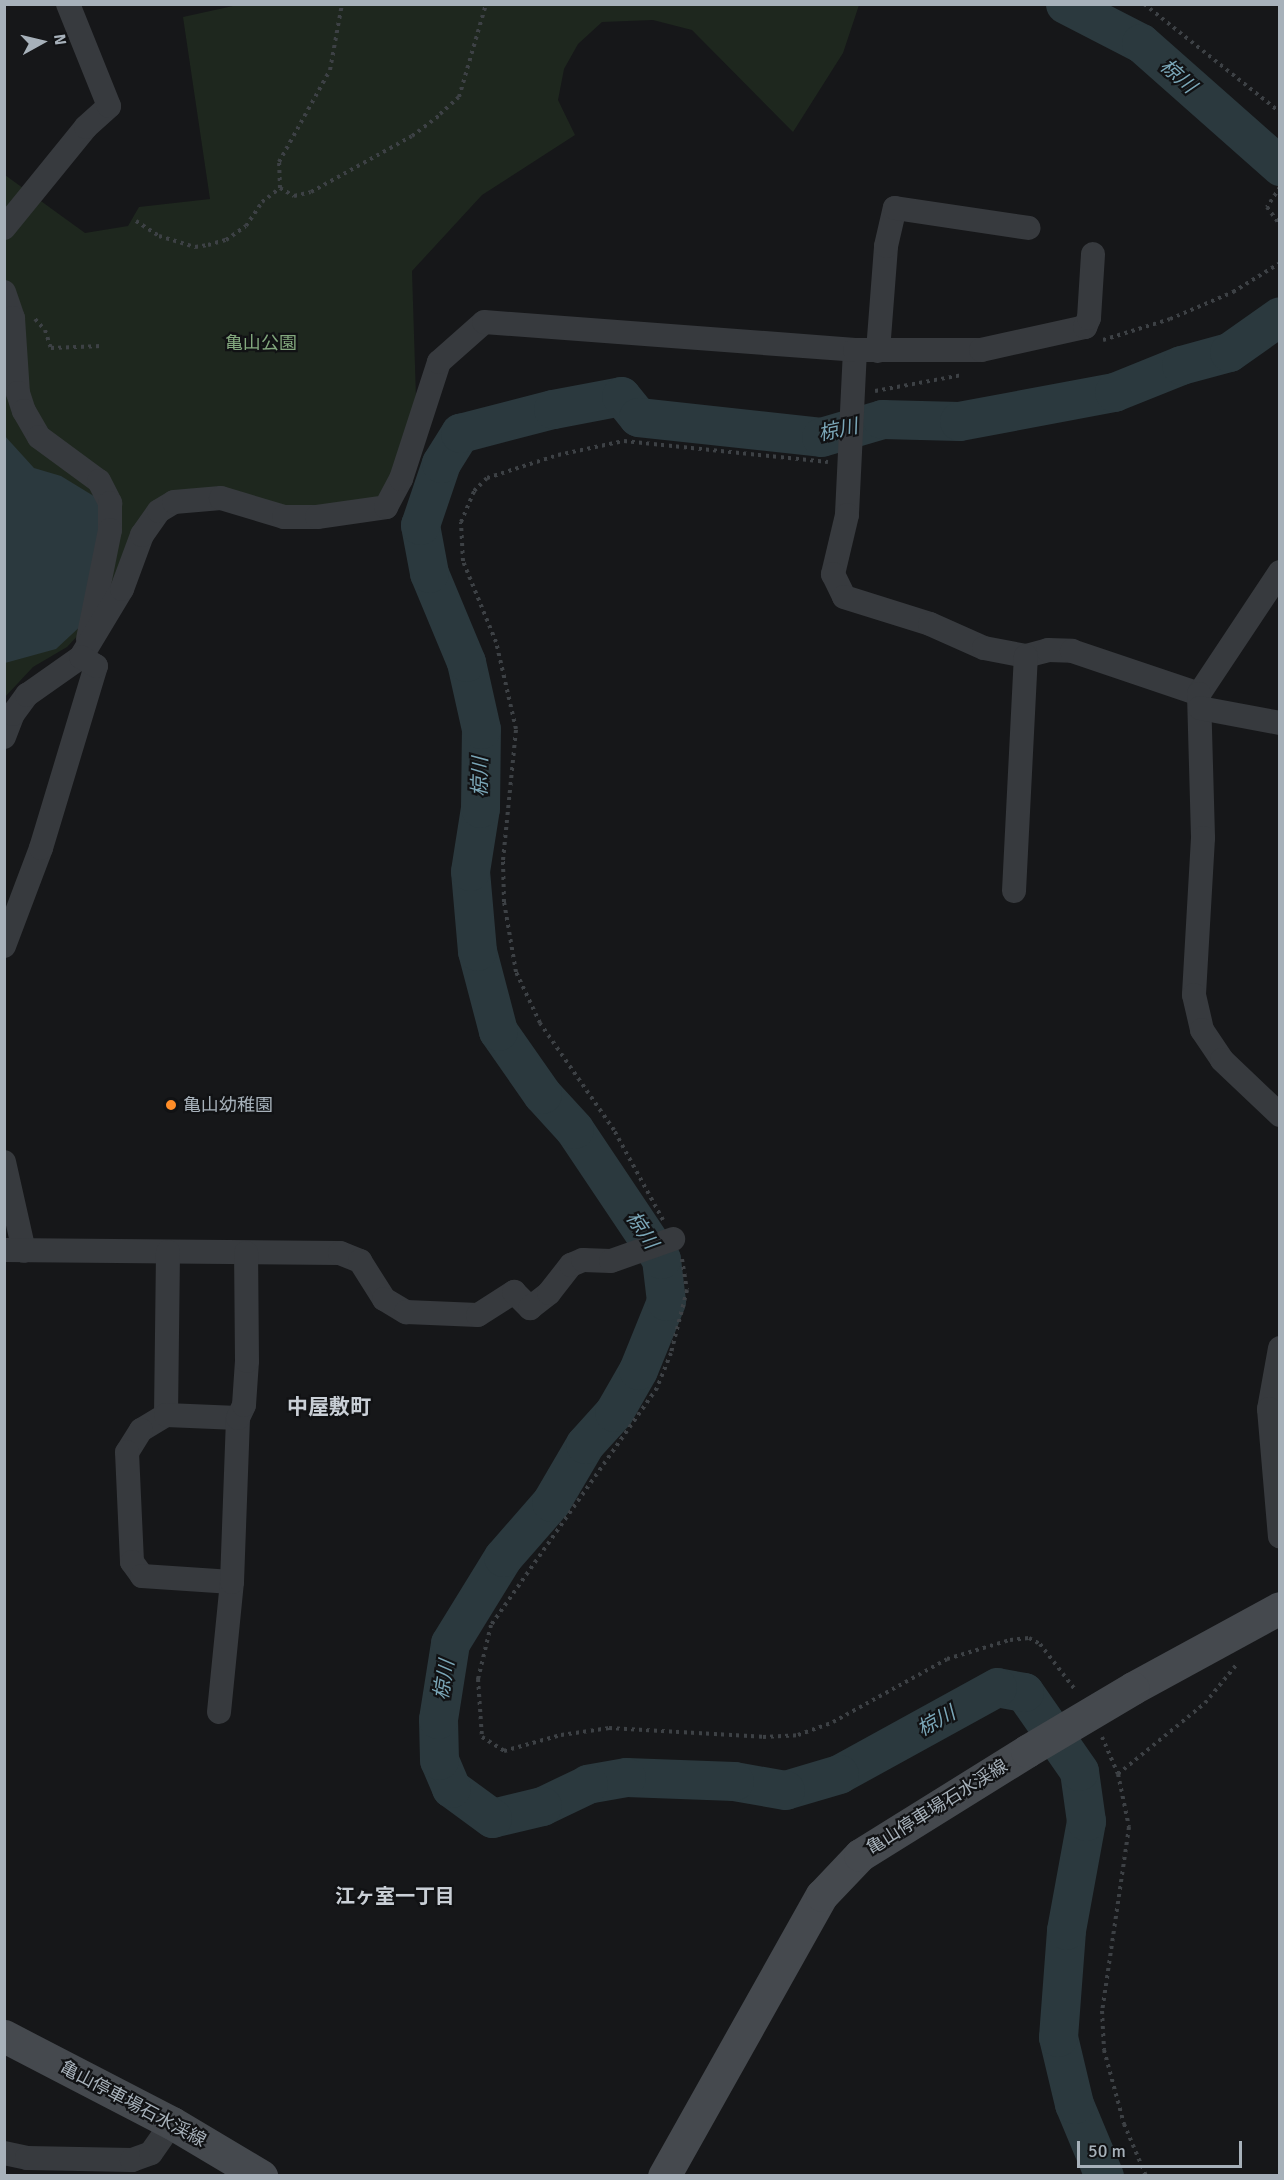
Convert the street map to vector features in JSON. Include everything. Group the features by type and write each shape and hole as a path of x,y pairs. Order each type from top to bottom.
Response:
{"main road":[{"name":"亀山停車場石水渓線","path":"664,2175 822,1895 860,1855 1027,1751 1133,1689 1280,1608"},
{"name":"亀山停車場石水渓線","path":"4,2036 172,2123 261,2175"}],"street":[{"path":"4,228 86,127 109,106 68,4"},
{"path":"1029,228 895,208 867,351 856,392 847,515 833,573 844,597 930,624 984,648 1026,656 1048,650 1072,651 1199,701 1280,723"},
{"path":"4,737 13,714 27,695 84,650 122,589 150,523 174,502 220,498 284,517 317,517 386,507 400,479 438,362 484,322 867,351 981,350 1076,331 1089,318 1093,254"},
{"path":"4,292 13,318 16,376 24,411 39,437 99,481 110,502 110,530 84,650 96,666 41,848 4,946"},
{"path":"1280,572 1199,701 1203,838 1194,995 1202,1030 1215,1050 1280,1115"},
{"path":"1014,891 1026,656"},
{"path":"4,1162 14,1250 340,1253 360,1261 384,1299 406,1312 478,1315 514,1292 530,1308 549,1293 571,1265 583,1260 611,1261 672,1239"},
{"path":"166,1415 168,1252"},
{"path":"219,1713 232,1582 238,1418 244,1405 247,1361 246,1253"},
{"path":"1280,1348 1269,1409 1280,1537"},
{"path":"232,1582 142,1576 132,1562 127,1452 141,1430 166,1415 238,1418"},
{"path":"4,2153 27,2158 132,2160 151,2153 172,2123"}],"path":[{"path":"280,188 279,162 330,70 342,4"},
{"path":"280,188 294,196 311,192 412,136 440,114 459,97 486,4"},
{"path":"1144,4 1280,112"},
{"path":"1280,187 1270,198 1267,207 1280,225"},
{"path":"136,221 159,236 195,247 208,245 226,240 246,225 262,202 280,188"},
{"path":"13,318 31,315 45,330 51,348 56,350 102,346"},
{"path":"852,463 624,441 558,455 487,478 474,491 461,522 463,561 496,642 516,729 503,860 504,902 516,972 536,1016 614,1130 681,1254 687,1290 671,1353 640,1418 491,1624 478,1679 482,1737 504,1751 572,1733 609,1728 763,1737 798,1735 833,1722 947,1659 1020,1639 1040,1644 1077,1693"},
{"path":"1118,1774 1205,1703 1242,1656"},
{"path":"1099,1731 1118,1774 1129,1827 1101,2026 1109,2074 1146,2175"}],"green space":[{"name":"亀山公園","path":"242,4 859,5 843,53 793,132 692,30 653,20 602,22 578,44 564,69 558,100 575,135 482,195 412,271 416,398 394,476 376,500 320,509 173,495 101,611 67,647 33,667 5,697 5,175 85,233 128,226 139,207 210,199 183,17"}],"shaded area":[{"path":"4,435 34,468 61,476 97,498 103,525 85,622 56,649 5,663"}],"waterway":[{"name":"椋川","path":"1065,4 1141,43 1280,166"},
{"name":"椋川","path":"1104,2176 1074,2104 1058,2037 1066,1930 1086,1821 1079,1771 1024,1692 997,1687 839,1774 785,1790 734,1781 626,1777 588,1784 542,1806 492,1818 451,1788 439,1760 438,1719 450,1643 503,1557 551,1502 585,1444 614,1412 638,1370 666,1301 661,1259 574,1129 542,1094 498,1031 477,951 470,871 480,808 481,729 466,662 429,573 420,525 441,463 460,433 553,409 621,396 638,417 821,437 882,419 959,421 1114,392 1181,365 1229,352 1280,316"}],"place":[{"name":"亀山幼稚園","path":"171,1105"}],"district":[{"name":"中屋敷町","path":"329,1407"},
{"name":"江ヶ室一丁目","path":"395,1896"}]}
